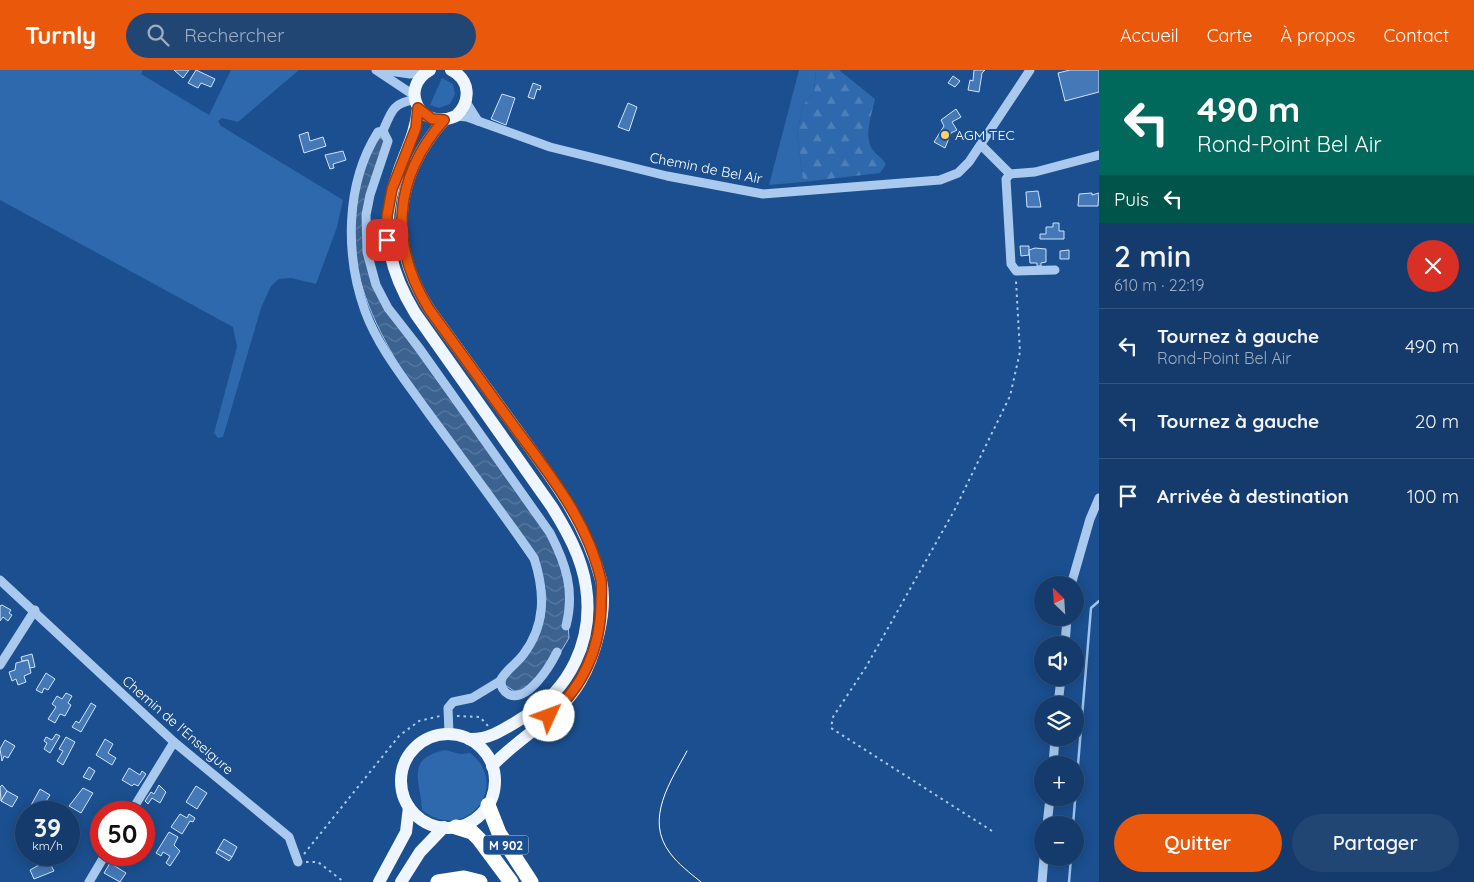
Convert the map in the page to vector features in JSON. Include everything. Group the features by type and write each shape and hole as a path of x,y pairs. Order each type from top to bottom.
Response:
{"highway":[{"name":"M 902","path":"488,805 498,833 531,882"},
{"name":"M 902","path":"450,827 472,832 511,882"},
{"path":"438,882 464,878 480,882"}],"main road":[{"path":"428,71 417,83 416,128 392,189 387,216 387,240 394,270 405,296 415,312 552,507 572,540 586,587 587,624 578,657 570,674 558,691 532,712 494,735 482,740 449,734 435,736 422,742 407,759 401,779 403,794 409,807 418,817 430,824 450,827 469,823 480,815 488,805 494,786 492,766 487,755 469,739"},
{"path":"456,71 467,90 466,102 429,138 414,167 404,195 401,238 406,264 417,290 429,309 566,496 584,533 601,582 601,622 589,663 579,684 563,704 492,766"},
{"path":"416,101 432,119 450,118"},
{"path":"379,882 406,832 409,807"},
{"path":"401,882 420,852 450,827"}],"street":[{"path":"376,70 416,101"},
{"path":"382,70 410,74 428,71"},
{"name":"Chemin de Bel Air","path":"450,118 478,121 550,147 667,176 763,194 940,180 958,173 981,145 1030,70"},
{"path":"416,101 403,101 392,109 383,131 388,141 370,195 366,216 367,252 376,285 388,308 420,349 550,533 562,556 568,575 571,596 566,626"},
{"path":"466,102 478,121"},
{"path":"383,131 378,132 365,161 356,189 351,220 352,256 366,312 395,366 534,558 541,580 542,614 528,648 500,681 472,698 453,702 448,708 449,734"},
{"path":"981,145 1010,174"},
{"path":"1055,270 1016,271 1010,259 1006,179 1010,174 1035,172 1099,155"},
{"path":"1074,576 1090,519 1099,498"},
{"name":"Chemin de l'Enseigure","path":"0,580 35,610 174,742 289,837 298,862"},
{"path":"0,665 35,610"},
{"path":"500,681 504,691 510,695 520,696 541,677 557,652"},
{"path":"138,801 174,742"},
{"path":"89,882 98,866"},
{"path":"1042,882 1043,866"}],"path":[{"path":"992,831 831,728 833,717 866,666 954,511 1010,396 1020,352 1016,271"},
{"path":"298,862 400,736 419,721 431,716 480,717 491,730"},
{"path":"298,862 318,862 344,882"}],"green space":[{"path":"0,70 143,70 141,74 209,115 231,70 299,70 238,122 222,118 218,121 221,126 343,200 337,227 316,284 291,278 279,279 271,286 261,308 223,437 218,438 214,433 237,347 233,327 0,200"},
{"path":"799,70 816,70 814,92 803,105 797,132 803,182 769,185"},
{"path":"816,70 839,70 875,99 868,132 870,145 886,164 880,173 803,182 797,132 803,105 814,92"},
{"path":"442,78 453,84 455,94 450,104 439,108 430,105"},
{"path":"445,750 460,754 470,753 482,766 486,780 485,794 478,807 468,816 454,820 438,819 422,810 418,781 419,765 424,759"}],"water":[{"path":"378,137 385,139 374,173 365,255 400,329 549,535 564,566 569,638 560,653 523,691 514,691 505,685 506,677 544,618 546,598 543,579 400,367 381,332 365,296 356,259 354,221 361,180"}],"building":[{"path":"174,70 189,70 183,78"},
{"path":"196,70 215,79 211,87 201,83 198,88 188,83"},
{"path":"974,70 985,70 982,73 979,92 968,90 970,80 973,81"},
{"path":"1070,70 1099,70 1099,92 1065,101 1058,73"},
{"path":"953,76 960,81 955,87 948,83"},
{"path":"533,83 541,86 540,90 537,89 534,99 528,97"},
{"path":"502,94 515,98 506,125 491,119"},
{"path":"628,103 637,107 629,131 618,127"},
{"path":"956,109 961,117 952,122 957,130 951,133 945,148 934,142 944,126 941,120"},
{"path":"308,132 310,141 323,137 326,146 304,153 299,135"},
{"path":"343,151 346,160 333,164 334,168 330,169 325,155"},
{"path":"1038,191 1041,207 1027,207 1026,192"},
{"path":"1092,193 1092,195 1099,193 1098,206 1078,206 1079,194"},
{"path":"1053,223 1059,223 1059,231 1064,231 1064,239 1040,239 1040,234 1046,234 1046,227 1053,227"},
{"path":"1020,246 1029,246 1029,255 1021,256"},
{"path":"1035,248 1046,249 1046,262 1041,263 1041,266 1037,266 1037,263 1030,263 1029,250"},
{"path":"1069,250 1069,259 1060,259 1060,251"},
{"path":"2,605 11,610 9,613 12,615 8,621 3,617 0,621 0,606"},
{"path":"32,654 35,667 30,668 28,660 22,661 21,657"},
{"path":"28,660 31,673 24,676 26,682 18,685 16,679 12,681 9,672 15,670 16,663"},
{"path":"46,673 55,679 48,690 44,688 42,693 36,690"},
{"path":"66,693 72,696 68,703 71,705 65,716 60,714 55,723 48,719 56,707 52,704 57,696 62,699"},
{"path":"91,703 96,706 81,732 72,727 76,721 79,723"},
{"path":"56,734 60,736 50,753 44,749 47,743 44,741 46,737 52,740"},
{"path":"66,737 75,742 63,765 57,761 63,751 59,749"},
{"path":"105,739 113,744 108,753 116,758 112,765 96,755"},
{"path":"5,740 15,746 8,758 4,756 2,761 0,749"},
{"path":"89,767 95,771 90,780 83,777"},
{"path":"129,768 140,775 142,771 146,774 138,786 134,784 132,786 122,780"},
{"path":"2,785 7,791 1,801 0,787"},
{"path":"159,785 166,792 160,803 152,798 150,801 145,801 151,792 154,794"},
{"path":"196,786 207,793 197,809 186,802"},
{"path":"83,788 93,793 81,813 80,801 73,801"},
{"path":"40,789 50,795 46,801 33,801"},
{"path":"7,791 18,797 12,807 1,801"},
{"path":"180,814 187,818 189,814 195,818 193,822 190,821 182,834 171,827"},
{"path":"169,832 178,837 174,845 180,851 170,866 166,863 170,856 163,852 161,856 156,853"},
{"path":"224,839 237,847 232,857 218,849"},
{"path":"218,849 232,857 229,861 216,853"},
{"path":"37,866 51,866 54,871 34,879 30,870"},
{"path":"108,866 115,866 126,873 120,882 104,873"}],"waterway":[{"path":"1074,816 1091,608 1099,601"},
{"path":"1069,882 1070,866"}],"tram line":[{"path":"687,751 663,800 659,827 670,853 680,865 701,882"}],"place":[{"name":"AGM TEC","path":"945,135"}],"route":[{"path":"387,240 387,216 392,189 416,128 418,108 432,119 444,120 429,138 414,167 404,195 401,238 406,264 417,290 429,309 566,496 584,533 601,582 601,622 589,663 579,684 563,704 549,716"}]}
